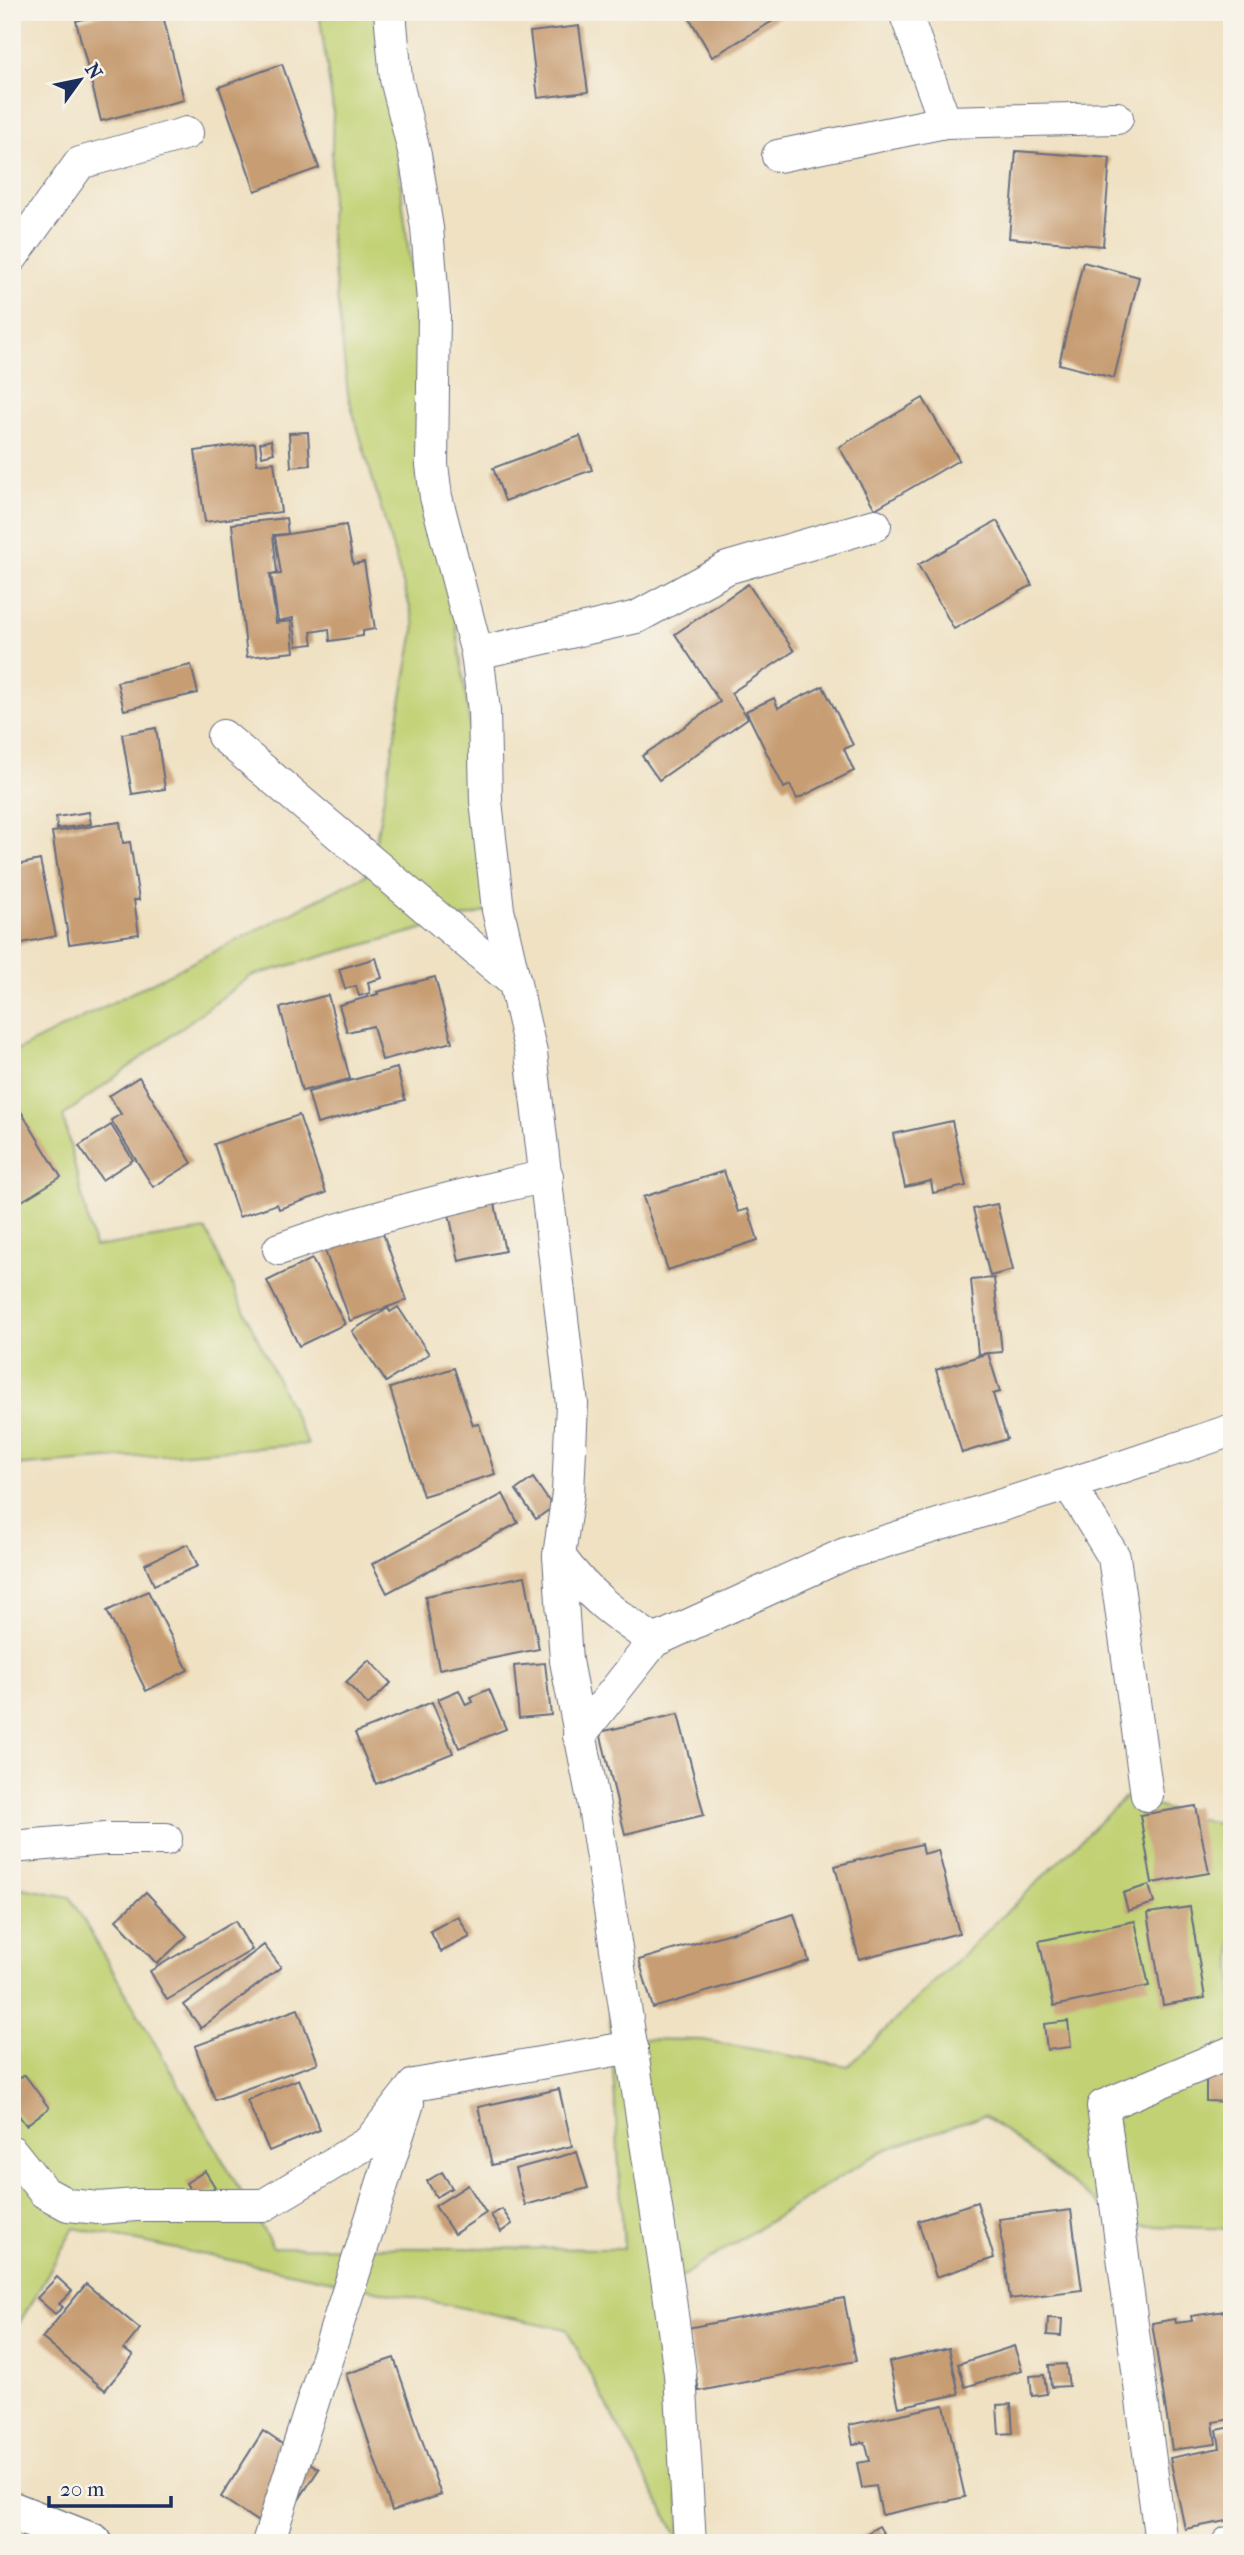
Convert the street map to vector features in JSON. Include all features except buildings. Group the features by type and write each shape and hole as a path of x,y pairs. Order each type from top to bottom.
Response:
{"street":[{"path":"390,12 396,79 415,155 427,228 434,313 432,465 436,497 477,653 484,711 487,814 498,910 531,1053 572,1404 568,1493 559,1556 566,1661 596,1813 680,2374 690,2543"},
{"path":"905,12 945,122"},
{"path":"778,156 945,122 1117,118"},
{"path":"12,257 80,163 187,133"},
{"path":"477,653 637,617 727,568 875,525"},
{"path":"223,736 515,983"},
{"path":"279,1249 348,1225 465,1194 547,1176"},
{"path":"579,1736 654,1641 845,1554 1232,1430"},
{"path":"1069,1484 1114,1557 1147,1796"},
{"path":"559,1556 580,1583 605,1607 654,1641"},
{"path":"12,1847 105,1839 166,1839"},
{"path":"12,2152 44,2192 68,2205 264,2205 369,2142 414,2085 632,2048"},
{"path":"1161,2543 1103,2106 1232,2052"},
{"path":"268,2543 414,2085"},
{"path":"12,2511 93,2543"}],"green space":[{"path":"319,12 380,12 433,457 495,909 251,976 63,1116 94,1247 206,1230 308,1444 12,1466 12,1053 370,873 415,625 348,395 330,235 333,109"},
{"path":"596,1794 633,2039 703,2040 848,2066 1125,1797 1232,1828 1232,2229 1125,2225 984,2115 882,2151 668,2285 681,2543 566,2329 74,2228 12,2336 12,1886 70,1897 273,2247 624,2249"}]}
